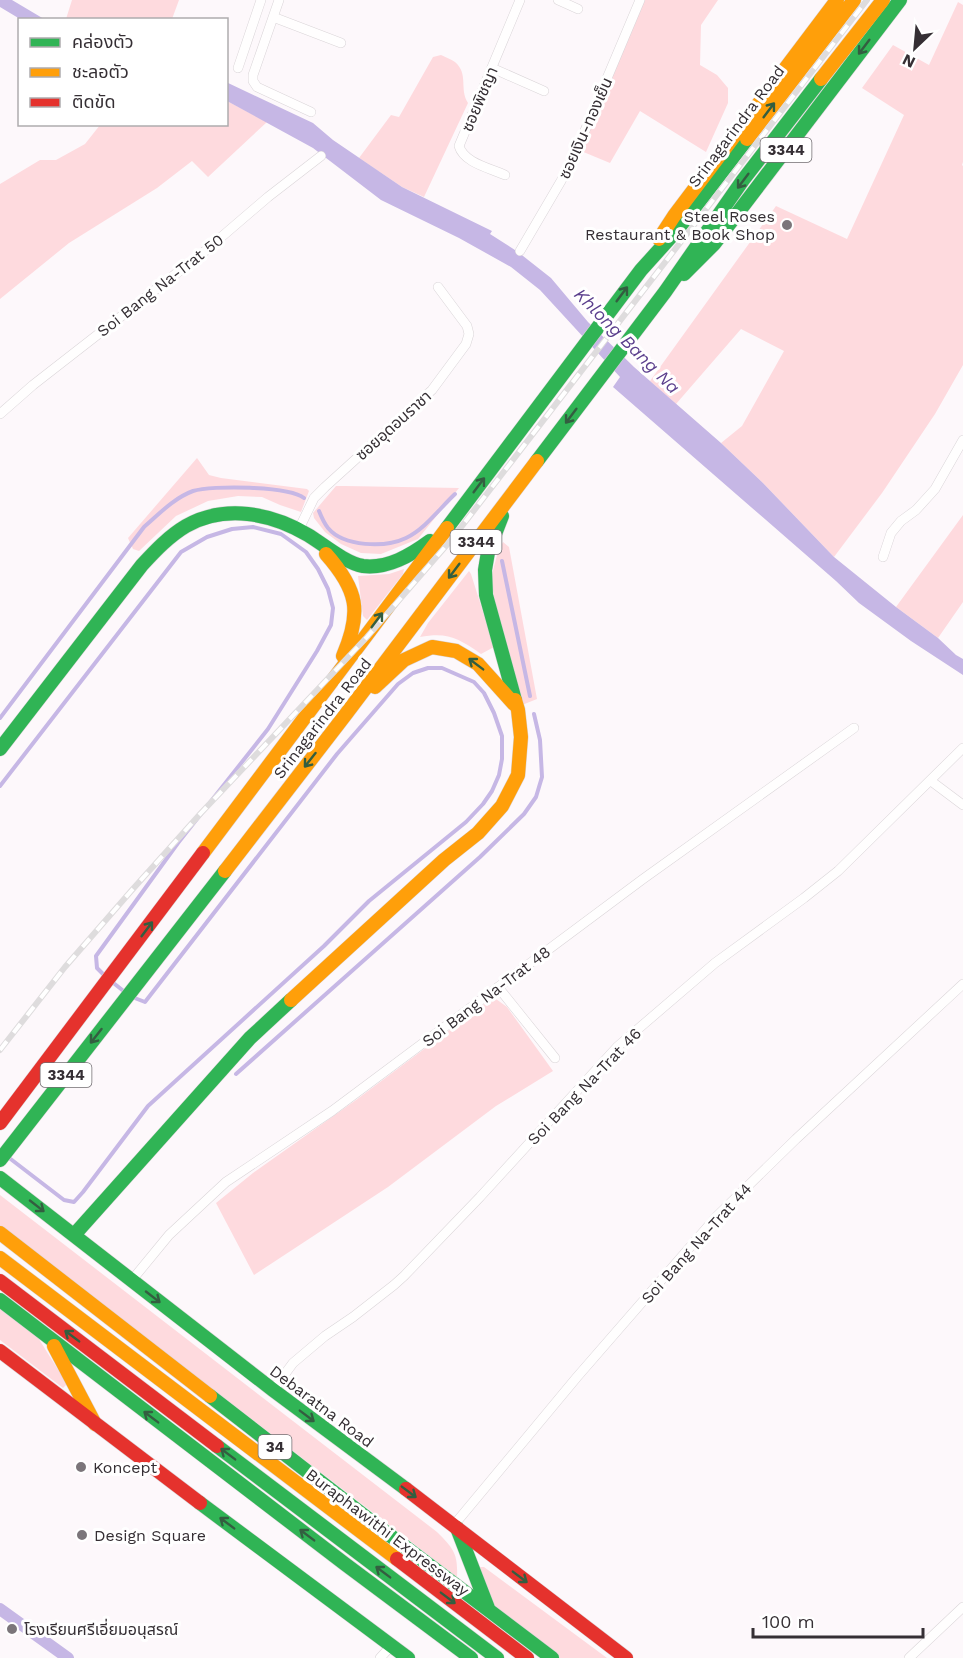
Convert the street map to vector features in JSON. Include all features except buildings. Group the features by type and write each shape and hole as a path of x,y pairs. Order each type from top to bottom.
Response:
{"main road":[{"name":"Srinagarindra Road","path":"641,270 674,216 837,0"},
{"name":"Srinagarindra Road","path":"0,1123 583,346 641,270 678,229 854,0"},
{"name":"Srinagarindra Road","path":"0,1160 346,714 665,292 692,249 884,0"},
{"name":"Srinagarindra Road","path":"665,292 714,244 900,0"},
{"path":"74,1235 250,1038 444,860 478,833 502,806 518,776 521,737 516,706 486,595 485,570 488,552 509,498"},
{"path":"0,749 134,576 166,539 187,526 211,515 261,514 280,520 303,532 348,561 367,567 384,564 411,554 443,531"},
{"path":"303,532 337,566 350,586 356,604 350,642 330,684"},
{"path":"346,714 404,660 432,647 456,651 478,664 516,706"},
{"name":"Debaratna Road","path":"0,1178 273,1390 627,1658"},
{"name":"34","path":"0,1233 371,1521 552,1658"},
{"path":"0,1244 547,1658"},
{"name":"Buraphawithi Expressway","path":"0,1258 527,1658"},
{"path":"0,1281 496,1658"},
{"path":"0,1300 471,1658"},
{"path":"51,1340 95,1424"},
{"path":"0,1351 408,1658"},
{"path":"455,1527 488,1609"}],"street":[{"path":"238,68 261,0"},
{"path":"279,0 253,75 253,81 257,87 310,112"},
{"name":"ซอยพิชญา","path":"505,175 466,158 459,146 520,0"},
{"path":"558,0 578,9"},
{"name":"ซอยเงิน-ทองเย็น","path":"520,251 578,147 640,0"},
{"path":"273,17 341,43"},
{"path":"492,68 544,91"},
{"name":"Soi Bang Na-Trat 50","path":"0,414 33,385 205,251 268,197 321,156"},
{"name":"ซอยอุดอนราชา","path":"303,532 314,498 432,390 465,344 469,334 467,326 438,287"},
{"path":"883,557 891,533 901,521 916,510 934,489 963,440"},
{"name":"Soi Bang Na-Trat 48","path":"132,1280 168,1235 226,1182 332,1111 643,879 854,728"},
{"name":"Soi Bang Na-Trat 46","path":"273,1390 293,1363 404,1276 480,1197 617,1047 715,963 838,871 963,748"},
{"path":"931,781 963,805"},
{"name":"Soi Bang Na-Trat 44","path":"455,1527 577,1377 717,1216 796,1139 963,984"},
{"path":"498,987 555,1058"},
{"path":"909,1658 963,1607"},
{"path":"380,1658 392,1645"}],"shaded area":[{"path":"0,0 12,0 42,18 18,18 0,7"},
{"path":"72,0 179,0 172,18 66,18"},
{"path":"644,0 718,0 701,25 700,65 717,75 728,88 728,103 706,152 640,111 610,163 581,151"},
{"path":"958,2 963,5 963,365 935,414 882,493 834,557 721,443 742,426 784,351 741,329 676,404 650,381 776,206 847,239 904,115 862,88 893,45 929,65"},
{"path":"441,55 453,61 462,72 465,98 468,103 424,197 402,187 359,158 391,115 399,117 433,57"},
{"path":"228,83 313,123 333,140 402,187 492,231 490,234 551,278 588,322 634,367 763,483 834,557 963,659 963,675 859,603 613,387 620,377 540,290 511,267 459,238 381,200 313,148 228,102"},
{"path":"228,102 267,122 208,177 192,161 157,188 69,243 0,299 0,184 40,160 56,160 85,144 99,126 228,126"},
{"path":"197,458 209,475 307,489 309,491 301,512 262,497 238,496 208,501 176,516 139,551 133,549 128,538"},
{"path":"336,486 459,488 418,539 381,554 361,553 341,544 325,532 314,518 313,513"},
{"path":"963,515 963,602 938,638 896,607"},
{"path":"503,542 509,547 537,699 522,705 495,603 491,578"},
{"path":"404,569 403,574 367,620 363,616 358,576 389,574"},
{"path":"469,571 494,647 481,654 466,644 446,636 420,637 428,623"},
{"path":"496,999 507,1007 553,1071 496,1106 388,1187 254,1275 216,1203 253,1173 356,1100 487,1002"},
{"path":"0,1195 437,1532 454,1552 457,1577 0,1226"},
{"path":"0,1307 37,1336 67,1384 63,1388 0,1340"},
{"path":"480,1567 484,1567 607,1658 559,1658 489,1601"}],"waterway":[{"path":"0,718 144,527 173,502 193,491 216,488 267,489 296,494 304,498"},
{"path":"319,511 328,528 344,539 365,544 387,543 406,538 420,529 455,494"},
{"path":"0,786 181,552 207,537 232,529 253,527 281,534 306,552 328,589 333,608 331,625 268,729 178,843 96,956 97,968 105,976"},
{"path":"502,561 530,696"},
{"path":"8,1157 64,1200 74,1202 148,1106 324,946 369,901 466,822 492,791 499,775 502,759 502,736 484,693 474,682 442,668 428,668 413,673 398,684 337,754 145,1002 132,997"},
{"path":"236,1074 480,857 524,814 536,797 542,777 540,740 534,714"},
{"path":"111,981 126,993"},
{"path":"0,1609 68,1658"}],"railway":[{"path":"0,1050 65,967 132,890 201,813 367,637 452,539 867,0"}],"traffic: fast":[{"path":"684,274 714,244 900,0"},
{"path":"537,461 665,292 743,180 821,79"},
{"path":"447,528 641,270 678,229 747,139"},
{"path":"0,749 142,565 168,539 186,526 201,519 232,513 263,517 294,527 342,557 363,566 390,563 407,556 430,541"},
{"path":"502,516 488,552 485,570 486,595 515,700"},
{"path":"0,1160 225,871"},
{"path":"74,1235 250,1038 291,1000"},
{"path":"0,1178 273,1390 406,1489"},
{"path":"0,1300 471,1658"},
{"path":"210,1396 552,1658"},
{"path":"217,1446 497,1658"},
{"path":"200,1503 408,1658"},
{"path":"457,1528 488,1608"}],"traffic: slow":[{"path":"659,239 837,0"},
{"path":"747,139 854,0"},
{"path":"821,79 883,0"},
{"path":"225,871 537,461"},
{"path":"203,853 447,528"},
{"path":"326,554 345,579 354,602 353,627 343,656"},
{"path":"375,687 404,660 432,647 456,651 478,664 514,704"},
{"path":"291,1000 444,860 478,833 502,806 518,775 521,737 515,700"},
{"path":"0,1233 210,1396"},
{"path":"0,1258 397,1559"},
{"path":"54,1346 95,1424"}],"traffic: jam":[{"path":"0,1123 203,853"},
{"path":"0,1281 217,1446"},
{"path":"0,1351 200,1503"},
{"path":"406,1489 626,1658"},
{"path":"397,1559 527,1658"}],"place":[{"name":"Steel Roses Restaurant & Book Shop","path":"787,225"},
{"name":"Koncept","path":"81,1467"},
{"name":"Design Square","path":"82,1535"},
{"name":"โรงเรียนศรีเอี่ยมอนุสรณ์","path":"12,1629"}],"water label":[{"name":"Khlong Bang Na","path":"627,341"}]}
